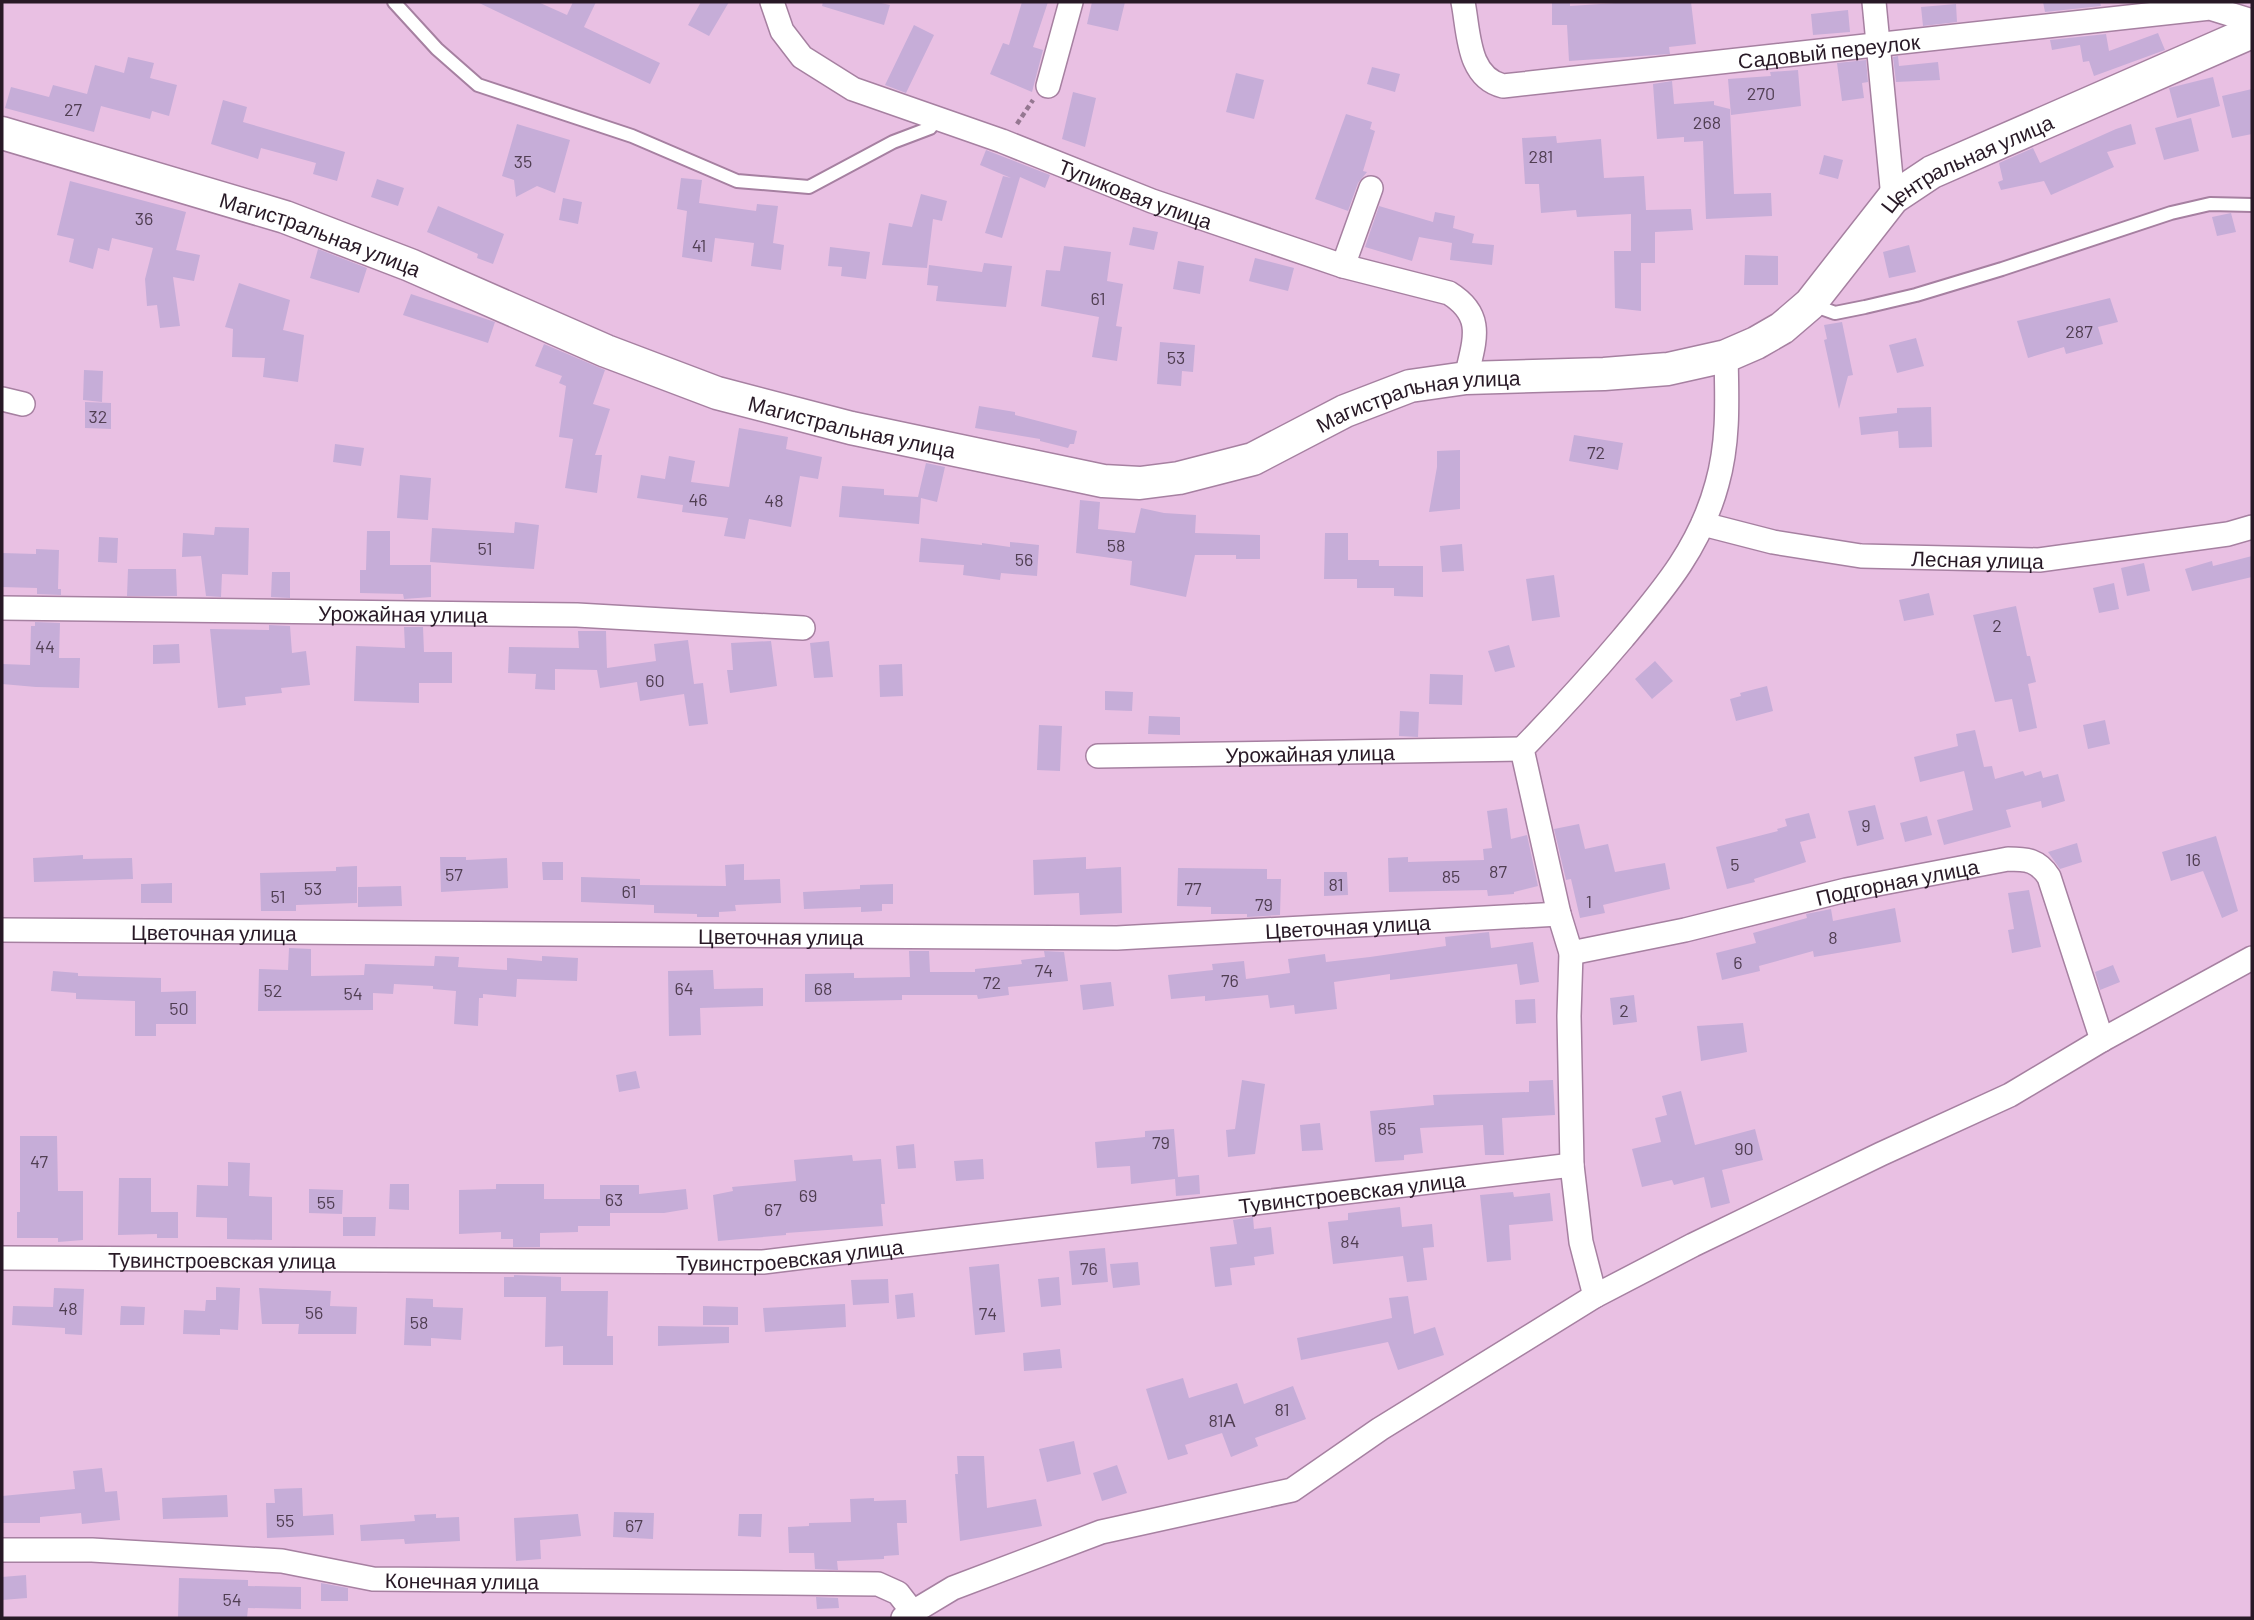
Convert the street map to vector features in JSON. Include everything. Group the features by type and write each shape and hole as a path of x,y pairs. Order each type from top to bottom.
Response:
{"street":[{"name":"Тупиковая улица","path":"772,2 782,31 802,57 853,89 1002,141 1152,201 1343,266 1449,293 1464,302 1473,318 1475,336 1466,378"},
{"path":"1048,86 1071,2"},
{"name":"Садовый переулок","path":"1463,2 1475,62 1481,75 1491,83 1503,86 2210,8 2252,21"},
{"path":"1874,2 1893,198"},
{"name":"Центральная улица","path":"1726,356 1782,328 1810,304 1893,198 1932,172 2252,32"},
{"name":"Магистральная улица","path":"2,133 285,217 410,265 606,351 717,393 851,428 1103,481 1140,483 1217,470 1253,459 1345,411 1410,386 1466,378 1604,374 1668,369 1726,356"},
{"path":"1343,266 1371,188"},
{"path":"1595,1296 1581,1242 1572,1165 1569,1016 1571,953 1559,914 1522,749 1575,694 1671,580 1703,524 1718,482 1727,424 1726,356"},
{"name":"Лесная улица","path":"1703,524 1773,542 1861,556 2039,560 2215,536 2252,527"},
{"name":"Урожайная улица","path":"2,608 577,615 803,628"},
{"name":"Урожайная улица","path":"1098,757 1522,749"},
{"name":"Подгорная улица","path":"1571,953 1685,930 1846,890 2008,859 2027,859 2041,866 2049,877 2102,1040"},
{"name":"Цветочная улица","path":"2,930 1117,939 1559,914"},
{"path":"908,1615 953,1588 1101,1532 1292,1490 1380,1429 1595,1296 1693,1245 2010,1095 2102,1040 2252,958"},
{"name":"Тувинстроевская улица","path":"2,1258 763,1262 1572,1165"},
{"name":"Конечная улица","path":"2,1550 92,1550 282,1561 373,1579 878,1584 898,1593 908,1615"}],"lane":[{"path":"394,2 436,49 478,85 632,136 737,181 809,187 894,142 930,128 937,119"},
{"path":"1810,304 1835,313 1865,307 1953,284 2171,213 2210,204 2252,205"}],"path":[{"path":"1002,141 1022,118 1037,93 1048,86"}],"building":[{"path":"477,2 538,2 567,15 573,2 596,2 584,27 660,63 650,84"},
{"path":"701,2 729,2 709,36 688,25"},
{"path":"823,2 877,2 890,5 884,25 822,6"},
{"path":"1022,2 1048,2 1033,47 1043,50 1032,92 990,74 1003,43 1009,45"},
{"path":"1092,2 1125,2 1118,31 1087,24"},
{"path":"1552,2 1570,2 1570,6 1691,2 1696,44 1669,47 1670,54 1569,61 1567,25 1552,25"},
{"path":"2043,2 2100,2 2101,6 2045,12"},
{"path":"1956,4 1957,22 1923,26 1921,7"},
{"path":"1848,10 1850,32 1813,35 1811,14"},
{"path":"914,25 934,35 906,93 885,85"},
{"path":"2158,33 2165,50 2094,76 2089,61 2083,62 2080,45 2052,50 2050,40 2106,34 2109,51"},
{"path":"1898,56 1899,66 1938,62 1940,80 1896,82 1893,57"},
{"path":"128,57 154,63 150,78 177,85 169,116 152,111 150,119 101,106 94,132 5,108 11,87 49,97 53,85 87,94 95,65 124,73"},
{"path":"1866,60 1868,82 1862,83 1864,98 1842,101 1837,63"},
{"path":"1372,67 1400,74 1395,92 1367,84"},
{"path":"1798,70 1801,106 1731,115 1728,79 1771,76 1770,72"},
{"path":"1236,73 1264,80 1254,119 1226,112"},
{"path":"2213,77 2220,106 2177,118 2169,88"},
{"path":"1672,81 1674,104 1714,101 1714,105 1730,109 1734,194 1771,193 1772,216 1706,219 1703,141 1684,142 1684,137 1657,139 1653,84"},
{"path":"2252,89 2252,134 2232,138 2222,96"},
{"path":"1073,92 1096,98 1085,147 1062,139"},
{"path":"223,100 247,107 243,122 345,152 337,181 313,174 316,163 261,148 258,159 211,144"},
{"path":"1346,114 1372,122 1370,129 1375,131 1363,171 1367,172 1358,183 1348,211 1315,199"},
{"path":"2191,118 2199,151 2164,160 2155,128"},
{"path":"517,124 570,140 555,193 537,186 516,197 514,180 502,176"},
{"path":"2131,124 2136,144 2107,152 2114,167 2051,195 2044,181 2001,190 1998,182 2003,180 1999,163 2033,148 2040,163"},
{"path":"1556,136 1557,143 1601,139 1604,178 1644,176 1646,210 1691,209 1693,230 1655,232 1655,263 1641,263 1641,311 1615,308 1614,251 1631,251 1631,214 1577,217 1576,210 1541,213 1539,184 1525,184 1522,138"},
{"path":"986,150 1050,175 1045,188 1020,177 1002,238 985,233 1003,176 1011,178 980,165"},
{"path":"1824,155 1843,160 1838,179 1819,174"},
{"path":"681,178 702,180 699,203 756,211 757,204 778,206 773,243 784,245 781,270 751,266 754,243 715,238 712,262 682,257 687,211 677,209"},
{"path":"377,179 404,188 398,206 371,197"},
{"path":"70,181 186,212 176,250 200,255 194,281 173,277 180,326 160,328 157,305 147,306 145,279 153,248 112,238 109,251 98,248 93,269 69,262 74,239 57,235"},
{"path":"921,194 947,201 942,221 933,219 927,268 882,265 889,223 912,227"},
{"path":"563,198 582,202 578,224 559,220"},
{"path":"438,206 504,234 493,264 477,258 478,254 427,232"},
{"path":"1379,206 1433,222 1435,212 1455,216 1453,228 1474,234 1472,243 1494,245 1492,265 1450,260 1452,243 1419,237 1412,261 1365,247"},
{"path":"2231,213 2236,232 2217,236 2212,217"},
{"path":"1133,227 1158,232 1154,250 1129,245"},
{"path":"1909,245 1916,272 1889,278 1883,252"},
{"path":"1064,246 1111,252 1107,281 1123,284 1116,326 1122,327 1117,361 1092,357 1099,317 1041,306 1046,270 1060,271"},
{"path":"830,247 870,252 866,279 841,276 842,267 828,266"},
{"path":"318,249 367,268 359,293 310,278"},
{"path":"1745,255 1778,256 1778,285 1744,285"},
{"path":"1255,258 1294,268 1288,291 1249,281"},
{"path":"1178,261 1204,266 1200,294 1173,289"},
{"path":"984,263 1012,266 1006,307 936,301 938,286 927,285 929,265 982,272"},
{"path":"239,283 290,300 283,330 304,335 298,382 263,377 265,358 232,357 233,329 225,327"},
{"path":"411,294 495,322 488,343 403,315"},
{"path":"2110,298 2118,322 2098,327 2103,344 2066,354 2064,347 2028,358 2017,321"},
{"path":"1842,322 1853,375 1848,376 1839,409 1824,340 1827,339 1824,325"},
{"path":"1916,338 1924,366 1897,373 1889,345"},
{"path":"1160,342 1195,345 1193,372 1182,371 1181,386 1157,384"},
{"path":"544,344 605,370 593,404 610,409 595,455 602,455 597,493 565,488 573,439 559,437 566,386 559,383 562,376 535,366"},
{"path":"84,370 103,371 102,402 83,400"},
{"path":"85,402 111,403 111,429 85,428"},
{"path":"979,406 1015,412 1015,415 1077,431 1074,444 1070,444 1068,448 1040,439 975,428"},
{"path":"1931,407 1932,447 1899,448 1898,431 1861,435 1859,417 1897,413 1897,408"},
{"path":"739,428 788,437 786,449 822,457 818,479 800,476 791,527 749,519 745,539 724,536 728,518 682,512 683,505 637,498 641,475 665,479 669,456 695,461 691,482 729,487"},
{"path":"1574,435 1623,443 1618,470 1569,461"},
{"path":"335,444 364,448 361,466 333,462"},
{"path":"1460,450 1460,509 1429,512 1437,451"},
{"path":"926,463 945,467 937,502 921,498 919,524 839,517 842,486 884,489 884,495 918,497"},
{"path":"400,475 431,478 428,520 397,518"},
{"path":"1080,500 1100,502 1098,529 1135,533 1141,508 1196,515 1195,533 1260,535 1260,559 1236,559 1236,555 1195,555 1186,597 1130,585 1132,561 1076,553"},
{"path":"515,522 539,525 534,569 430,562 432,528 514,533"},
{"path":"215,527 249,528 248,575 222,574 221,597 206,596 201,556 182,557 183,533 214,535"},
{"path":"367,531 390,531 390,565 431,565 431,597 404,599 403,594 360,593 360,570 366,570"},
{"path":"1325,533 1348,533 1348,560 1379,560 1379,566 1423,566 1423,597 1394,596 1394,588 1357,588 1357,579 1324,579"},
{"path":"99,537 118,538 117,563 98,562"},
{"path":"921,538 1010,547 1010,542 1039,545 1037,576 1001,573 1000,580 963,575 964,565 919,562"},
{"path":"1462,544 1464,571 1442,572 1440,546"},
{"path":"36,549 59,550 58,589 61,589 61,595 37,594 37,588 2,587 2,553 36,554"},
{"path":"2252,556 2252,577 2192,591 2185,569 2212,561 2213,566"},
{"path":"2144,563 2150,591 2127,596 2121,568"},
{"path":"128,569 176,569 177,596 127,596"},
{"path":"272,572 290,572 290,598 271,597"},
{"path":"1554,575 1560,617 1532,621 1526,579"},
{"path":"2114,583 2119,609 2099,613 2093,588"},
{"path":"1929,593 1934,615 1904,621 1899,600"},
{"path":"2016,606 2036,682 2028,684 2037,728 2019,732 2012,699 1995,702 1973,615"},
{"path":"35,622 60,623 59,658 80,658 79,688 2,684 2,664 30,665 31,626 35,626"},
{"path":"269,625 290,626 292,653 306,651 310,685 281,688 282,693 245,697 246,705 218,708 210,629 269,630"},
{"path":"404,627 423,627 424,652 452,652 452,683 419,683 419,703 354,701 356,646 405,648"},
{"path":"578,631 606,631 607,668 656,661 654,644 688,640 694,684 703,683 708,724 689,726 684,694 640,701 637,682 600,688 597,670 555,669 555,690 535,689 536,674 508,673 509,647 579,648"},
{"path":"771,641 777,686 730,693 727,670 733,670 731,643"},
{"path":"829,641 833,677 814,678 810,643"},
{"path":"179,644 180,663 153,664 153,645"},
{"path":"1509,645 1515,667 1495,672 1488,651"},
{"path":"1655,661 1673,681 1652,699 1635,679"},
{"path":"902,664 903,696 880,697 879,665"},
{"path":"1430,674 1463,675 1462,705 1429,704"},
{"path":"1767,686 1773,711 1736,721 1730,699 1741,696 1740,693"},
{"path":"1105,691 1133,692 1132,711 1105,710"},
{"path":"1400,711 1419,712 1418,737 1399,736"},
{"path":"1149,716 1180,717 1180,735 1148,734"},
{"path":"2105,720 2110,744 2088,749 2083,725"},
{"path":"1039,725 1062,726 1060,771 1037,770"},
{"path":"1975,730 1984,767 1992,766 1995,779 2023,771 2025,776 2041,771 2043,778 2058,774 2065,801 2042,808 2041,801 2006,810 2011,827 1944,845 1937,820 1973,810 1964,771 1920,782 1914,757 1958,746 1956,734"},
{"path":"1875,805 1884,839 1857,846 1848,811"},
{"path":"1507,808 1511,839 1527,835 1538,886 1514,894 1488,896 1487,890 1389,892 1388,858 1408,857 1408,862 1484,860 1483,849 1492,848 1487,811"},
{"path":"1809,813 1816,838 1800,842 1806,862 1754,879 1755,882 1727,889 1716,847 1778,831 1777,829 1787,826 1785,819"},
{"path":"1927,816 1932,835 1905,842 1900,823"},
{"path":"1579,824 1585,849 1608,844 1615,872 1665,863 1670,889 1603,905 1605,913 1580,918 1571,879 1566,880 1554,829"},
{"path":"2216,836 2238,911 2222,918 2203,871 2171,881 2162,852"},
{"path":"2077,843 2082,862 2060,869 2048,852"},
{"path":"83,855 83,859 132,858 133,879 34,882 33,858"},
{"path":"440,857 466,857 466,860 507,858 508,888 441,892"},
{"path":"1086,857 1086,869 1121,867 1122,913 1080,915 1079,893 1034,895 1033,860"},
{"path":"542,862 563,862 563,880 543,880"},
{"path":"744,864 744,880 780,879 781,903 735,905 736,911 719,912 719,917 697,917 697,914 654,913 654,905 581,902 581,877 640,879 640,885 726,886 725,865"},
{"path":"357,866 357,903 296,905 296,911 261,911 260,873 336,871 336,867"},
{"path":"1178,868 1267,869 1267,879 1281,879 1280,915 1247,917 1247,914 1211,914 1211,907 1177,906"},
{"path":"1324,872 1347,872 1348,895 1324,896"},
{"path":"172,883 172,903 141,903 141,884"},
{"path":"893,884 893,904 882,904 882,911 861,912 861,907 804,909 803,892"},
{"path":"401,886 402,906 358,907 358,887"},
{"path":"2029,890 2041,947 2012,953 2008,930 2014,929 2008,893"},
{"path":"1895,908 1901,942 1814,957 1813,951 1759,966 1760,971 1722,980 1716,953 1756,943 1753,933 1807,918 1806,914 1831,909 1833,921"},
{"path":"1489,932 1491,948 1533,942 1539,982 1520,985 1517,964 1390,980 1390,974 1334,982 1337,1009 1295,1014 1294,1005 1270,1008 1268,995 1205,1001 1205,996 1171,999 1168,975 1213,970 1212,964 1244,961 1246,979 1290,973 1288,959 1325,954 1326,962 1370,957 1446,946 1445,937"},
{"path":"289,948 311,949 311,976 364,975 365,964 434,966 435,956 459,957 458,967 507,970 507,958 542,961 542,956 578,958 577,981 517,979 516,997 483,994 483,998 479,998 478,1026 454,1024 456,991 433,989 433,986 394,984 393,994 373,993 373,1010 258,1011 259,969 288,970"},
{"path":"909,951 929,951 930,972 975,972 975,969 1022,964 1021,960 1045,957 1044,951 1064,952 1068,981 1008,987 1009,995 978,999 977,995 902,995 902,1000 805,1002 805,974 854,973 854,978 910,977"},
{"path":"2113,965 2120,982 2100,990 2095,972"},
{"path":"713,970 714,989 763,988 763,1006 700,1008 701,1035 669,1036 668,971"},
{"path":"53,971 78,973 78,976 161,978 161,992 196,991 196,1024 156,1024 156,1036 135,1036 135,1001 76,999 76,993 51,991"},
{"path":"1111,982 1114,1006 1083,1010 1080,985"},
{"path":"1634,995 1637,1022 1613,1025 1610,998"},
{"path":"1535,999 1536,1023 1516,1024 1515,1000"},
{"path":"1743,1023 1747,1052 1701,1061 1697,1026"},
{"path":"636,1071 640,1088 619,1092 616,1075"},
{"path":"1242,1080 1265,1084 1255,1154 1228,1157 1226,1130 1235,1129"},
{"path":"1553,1080 1555,1115 1502,1118 1504,1155 1485,1155 1483,1125 1420,1128 1423,1153 1404,1155 1404,1160 1375,1162 1370,1111 1434,1105 1433,1095 1529,1092 1529,1081"},
{"path":"1681,1091 1695,1145 1755,1129 1763,1160 1722,1170 1730,1203 1711,1208 1704,1177 1674,1185 1672,1180 1642,1187 1632,1149 1661,1142 1655,1118 1667,1115 1662,1096"},
{"path":"1320,1123 1323,1150 1302,1151 1300,1125"},
{"path":"1174,1129 1178,1177 1199,1175 1200,1194 1176,1196 1175,1179 1131,1184 1130,1166 1097,1168 1095,1142 1145,1137 1145,1131"},
{"path":"20,1136 57,1136 58,1191 83,1191 83,1240 58,1242 58,1238 17,1238 17,1212 20,1212"},
{"path":"914,1144 916,1168 898,1169 896,1146"},
{"path":"852,1155 853,1161 881,1159 885,1204 881,1204 883,1226 718,1241 713,1195 733,1191 732,1187 796,1181 794,1160"},
{"path":"983,1159 984,1179 956,1181 954,1161"},
{"path":"228,1162 250,1163 249,1196 272,1197 272,1240 227,1239 227,1218 196,1217 197,1185 228,1186"},
{"path":"119,1178 151,1178 151,1212 178,1212 178,1238 157,1238 157,1234 118,1235"},
{"path":"390,1184 409,1184 409,1210 389,1209"},
{"path":"496,1184 544,1184 544,1199 600,1199 600,1185 639,1185 639,1194 686,1189 688,1209 664,1213 610,1213 610,1226 578,1226 578,1232 540,1233 540,1247 513,1247 513,1239 501,1239 501,1232 459,1234 459,1190 496,1189"},
{"path":"309,1189 343,1190 342,1214 309,1213"},
{"path":"1513,1192 1514,1197 1550,1193 1553,1221 1509,1225 1511,1260 1487,1262 1480,1195"},
{"path":"1400,1207 1402,1227 1432,1224 1434,1247 1423,1248 1427,1280 1407,1282 1403,1256 1333,1264 1328,1222 1348,1220 1348,1213"},
{"path":"343,1217 376,1217 375,1236 343,1236"},
{"path":"1253,1217 1254,1229 1271,1227 1274,1254 1254,1257 1255,1265 1230,1268 1232,1285 1215,1287 1210,1247 1237,1244 1233,1220"},
{"path":"1105,1248 1108,1282 1072,1285 1069,1251"},
{"path":"1138,1262 1140,1285 1113,1288 1110,1264"},
{"path":"999,1264 1005,1332 975,1335 969,1267"},
{"path":"504,1277 561,1277 561,1291 608,1291 607,1336 613,1336 613,1365 563,1365 563,1346 545,1347 546,1297 504,1297"},
{"path":"1059,1277 1061,1305 1041,1307 1038,1279"},
{"path":"888,1279 889,1303 853,1305 851,1280"},
{"path":"216,1287 240,1288 238,1330 220,1329 220,1335 183,1334 184,1310 205,1311 206,1300 216,1300"},
{"path":"54,1288 84,1289 82,1335 65,1334 65,1328 12,1325 13,1306 53,1307"},
{"path":"259,1288 331,1291 330,1306 357,1307 356,1334 298,1334 299,1324 262,1324"},
{"path":"913,1293 915,1317 897,1319 895,1295"},
{"path":"1408,1296 1414,1334 1435,1327 1444,1355 1398,1370 1388,1342 1301,1360 1297,1338 1392,1318 1389,1298"},
{"path":"406,1298 433,1299 433,1307 463,1308 461,1340 431,1338 431,1346 404,1345"},
{"path":"845,1304 846,1327 765,1332 763,1308"},
{"path":"121,1306 145,1307 144,1325 120,1325"},
{"path":"703,1306 738,1307 738,1325 703,1325"},
{"path":"658,1326 729,1327 729,1343 658,1346"},
{"path":"1060,1349 1062,1368 1024,1371 1023,1353"},
{"path":"1183,1378 1189,1398 1237,1383 1244,1404 1293,1386 1306,1419 1255,1438 1258,1446 1231,1457 1222,1433 1185,1445 1188,1454 1168,1460 1146,1389"},
{"path":"1074,1441 1081,1474 1047,1482 1039,1449"},
{"path":"957,1456 984,1456 987,1508 1036,1499 1042,1526 960,1541 955,1474 958,1474"},
{"path":"1117,1465 1127,1493 1102,1501 1093,1473"},
{"path":"102,1468 105,1492 117,1491 120,1520 82,1524 81,1513 40,1517 40,1523 2,1523 2,1496 75,1489 73,1471"},
{"path":"302,1488 303,1516 333,1514 334,1535 267,1538 266,1503 275,1503 274,1489"},
{"path":"227,1495 228,1517 163,1519 162,1498"},
{"path":"874,1498 874,1501 906,1500 907,1523 897,1523 899,1555 884,1556 884,1559 837,1561 838,1570 815,1569 814,1553 789,1553 788,1527 809,1526 809,1523 851,1522 850,1499"},
{"path":"614,1512 654,1513 653,1539 613,1537"},
{"path":"436,1514 436,1518 459,1517 460,1541 405,1544 404,1539 361,1541 360,1525 415,1521 414,1515"},
{"path":"578,1514 581,1536 540,1540 541,1559 516,1561 514,1518"},
{"path":"739,1514 762,1514 761,1537 738,1536"},
{"path":"26,1575 27,1598 2,1600 2,1577"},
{"path":"179,1578 248,1580 248,1586 301,1587 301,1609 248,1608 247,1618 178,1618"},
{"path":"321,1583 348,1588 348,1601 321,1601"},
{"path":"816,1597 838,1598 839,1608 817,1609"}]}
